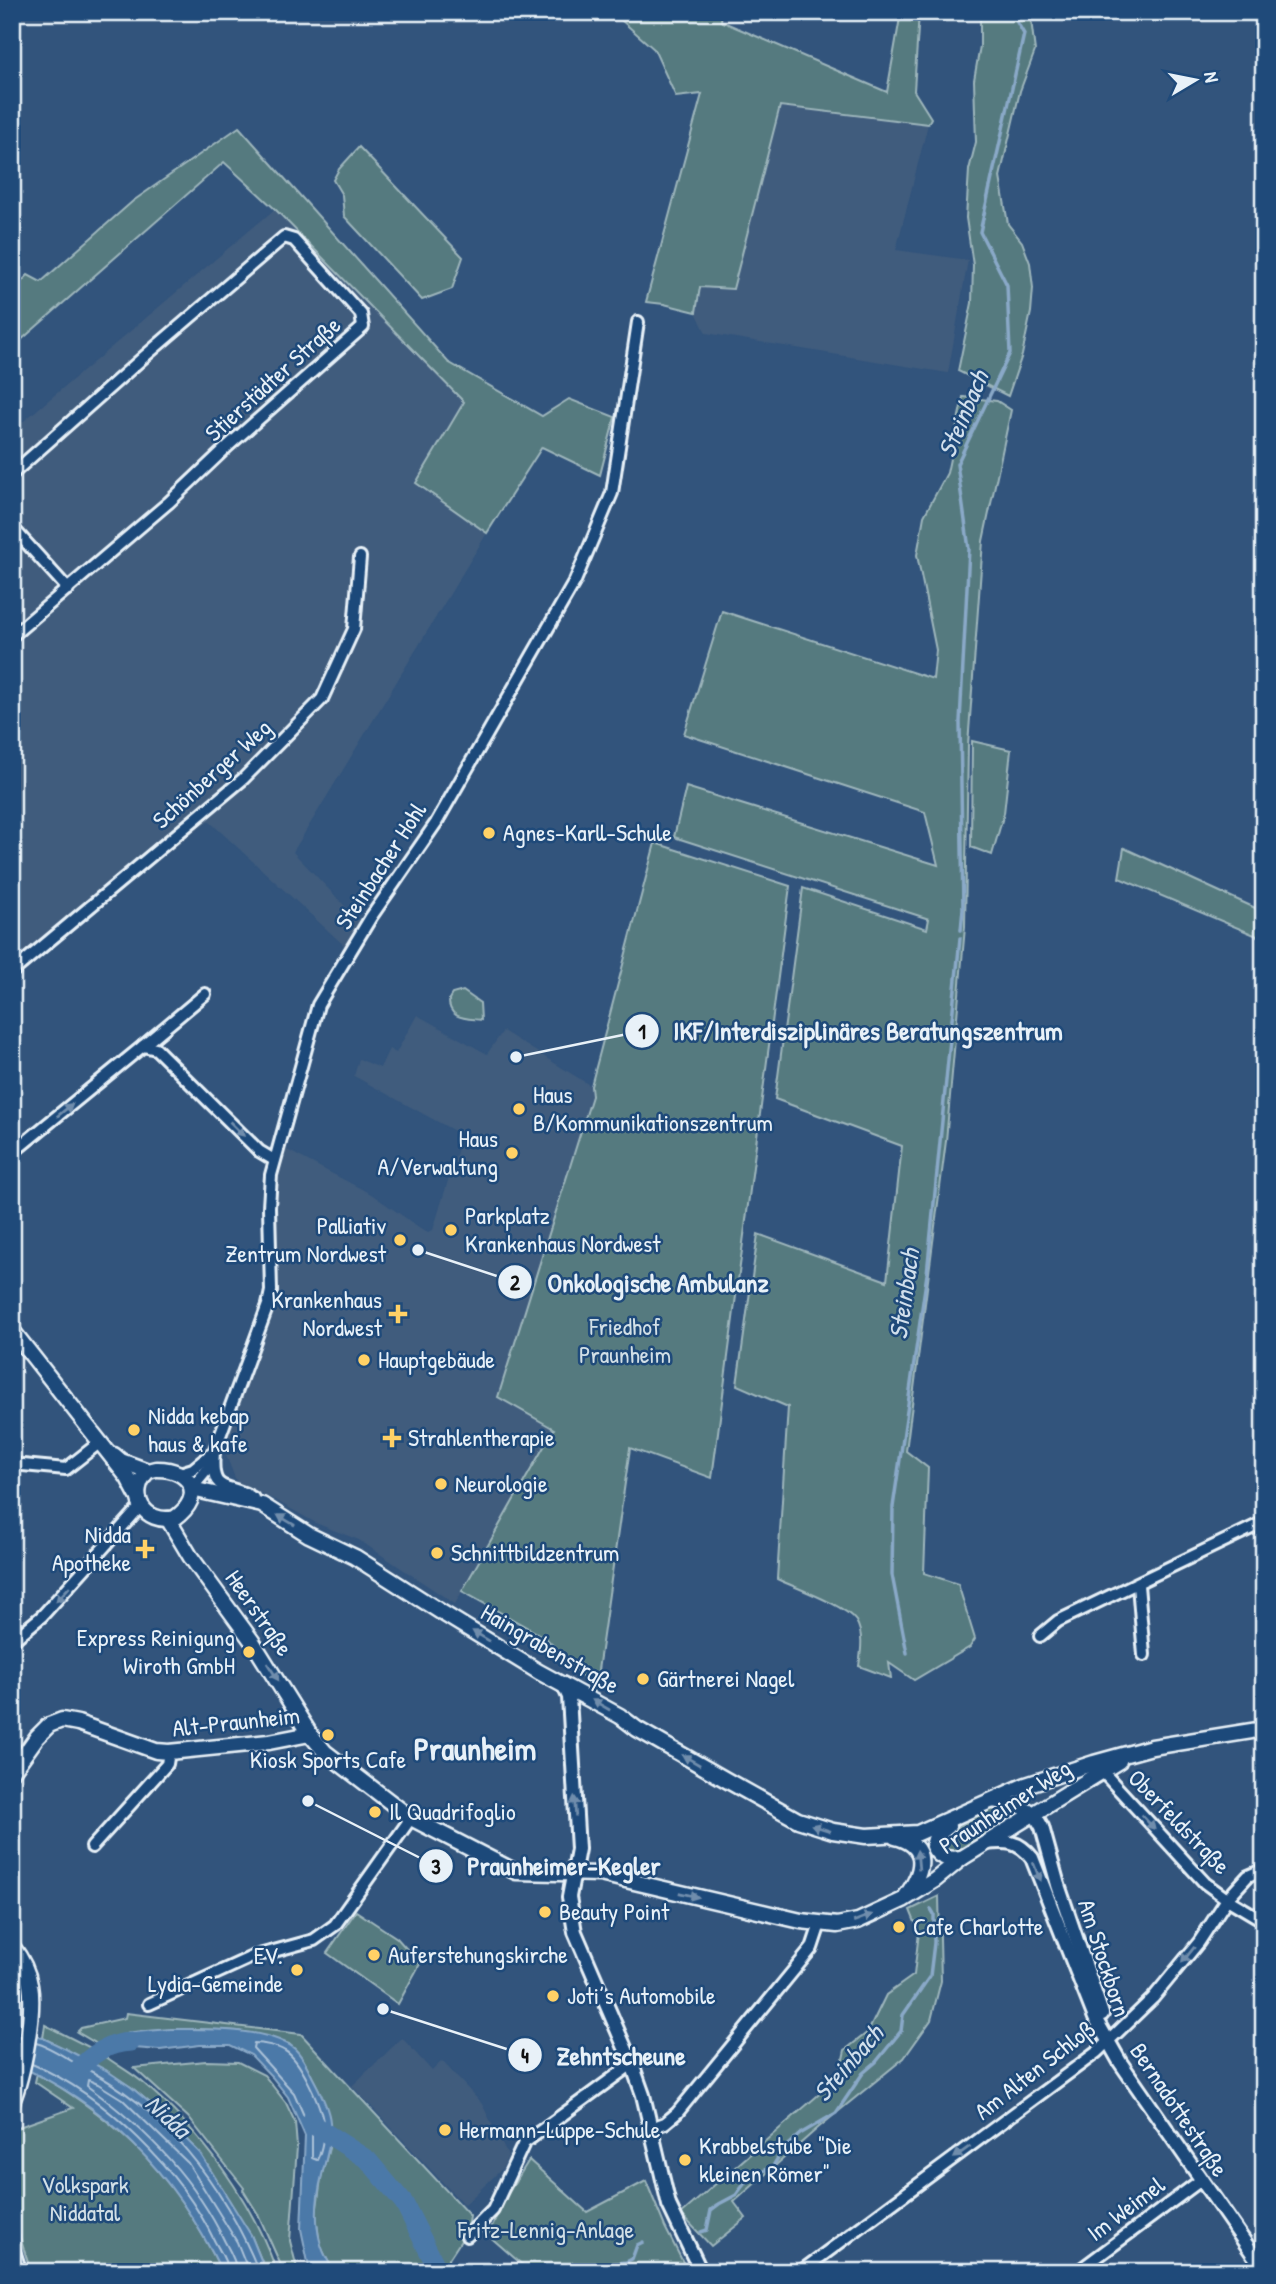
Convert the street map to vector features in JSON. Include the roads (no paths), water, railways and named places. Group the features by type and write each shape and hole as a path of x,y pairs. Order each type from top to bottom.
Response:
{"main road":[{"path":"12,1329 99,1443 128,1478 148,1514 168,1520 187,1508 192,1498 192,1489 180,1473 165,1469 148,1471 121,1461 99,1443"},
{"path":"139,1501 142,1477 148,1471"},
{"name":"Haingrabenstraße","path":"192,1489 262,1506 309,1535 355,1557 441,1612 621,1716 637,1729 798,1819 821,1829 844,1834 888,1836"},
{"name":"Heerstraße","path":"168,1520 190,1556 252,1641 310,1734"},
{"name":"Alt-Praunheim","path":"12,1772 37,1737 50,1725 62,1720 78,1723 156,1751 169,1752 269,1742 310,1734 324,1752 411,1818 516,1872 600,1874 820,1924 838,1925 858,1921 903,1900"},
{"name":"Praunheimer Weg","path":"888,1836 918,1833 1026,1785 1069,1770 1132,1753 1264,1729"},
{"name":"Praunheimer Weg","path":"903,1900 934,1881 962,1857 1132,1753"},
{"path":"960,1816 936,1836 933,1846 936,1853 945,1859 962,1857"},
{"path":"888,1836 908,1840 916,1847 921,1860 918,1874 903,1900"},
{"path":"12,1946 23,1962 32,1999 20,2081 12,2102"}],"street":[{"name":"Stierstädter Straße","path":"12,474 284,237 294,240 361,314 363,327 228,446 168,503 12,636"},
{"name":"Steinbacher Hohl","path":"192,1489 214,1457 268,1305 271,1291 269,1207 274,1160 280,1147 317,1005 371,917 442,813 575,581 612,493 638,323"},
{"path":"12,527 68,589"},
{"name":"Schönberger Weg","path":"12,972 243,779 322,699 354,629 360,557"},
{"path":"12,1153 205,994"},
{"path":"143,1046 156,1049 258,1151 274,1160"},
{"path":"12,1464 66,1469 99,1443"},
{"path":"180,1473 214,1457 219,1485 250,1496 262,1506"},
{"path":"12,1641 42,1616 139,1501"},
{"path":"1040,1636 1058,1621 1138,1585 1264,1522"},
{"path":"1138,1585 1144,1655"},
{"path":"563,1684 569,1698 578,1849 569,1897 575,1932 632,2064 643,2095 670,2208 701,2272"},
{"path":"92,1847 167,1764 169,1752"},
{"name":"Oberfeldstraße","path":"1102,1771 1205,1883 1264,1921"},
{"path":"989,1801 1015,1804 1034,1813"},
{"name":"Am Stockborn","path":"1034,1813 1046,1839 1058,1885 1090,1975 1109,2042"},
{"path":"149,2004 252,1956 314,1940 335,1925 411,1818"},
{"name":"Am Stockborn","path":"985,1843 1017,1843 1032,1858 1095,2018 1109,2042"},
{"name":"Am Alten Schloß","path":"800,2272 1109,2042 1153,1998 1199,1942 1227,1899 1248,1877 1264,1869"},
{"path":"651,2128 665,2123 677,2113 811,1948 820,1924"},
{"name":"Bernadottestraße","path":"1109,2042 1120,2062 1264,2270"},
{"path":"467,2236 493,2210 524,2143 632,2064"},
{"name":"Im Weimel","path":"1077,2272 1201,2180"},
{"path":"12,2245 21,2272"}],"water":[{"path":"171,2029 231,2030 261,2034 288,2044 303,2059 326,2105 329,2117 330,2135 319,2187 317,2226 323,2250 336,2272 310,2272 301,2229 305,2136 288,2097 251,2055 230,2045 200,2045 160,2050 108,2046 108,2039 134,2032"},
{"path":"12,2031 43,2038 64,2048 106,2070 150,2103 200,2153 251,2235 266,2272 222,2272 184,2205 162,2175 137,2148 110,2122 80,2100 12,2063"}],"waterway":[{"name":"Steinbach","path":"961,930 963,909 960,722 969,549 957,464 1010,353 1007,285 980,232 1024,34 1011,12"},
{"name":"Steinbach","path":"907,1653 892,1575 893,1507 927,1274 960,938"},
{"name":"Steinbach","path":"701,2232 707,2230 711,2210 736,2195 748,2179 773,2166 784,2148 800,2134 836,2113 863,2073 876,2062 901,2031 903,2015 930,1976 934,1943 934,1914 931,1909"},
{"path":"75,2073 100,2051 131,2042"},
{"path":"312,2120 315,2126 368,2160 404,2203 435,2264 435,2272"},
{"name":"Steinbach","path":"603,2272 608,2264 632,2259 637,2245 643,2242"}],"place":[{"name":"Agnes-Karll-Schule","path":"489,833"},
{"name":"IKF/Interdisziplinäres Beratungszentrum","path":"516,1057"},
{"name":"Haus B/Kommunikationszentrum","path":"519,1109"},
{"name":"Haus A/Verwaltung","path":"512,1153"},
{"name":"Parkplatz Krankenhaus Nordwest","path":"451,1230"},
{"name":"Palliativ Zentrum Nordwest","path":"400,1240"},
{"name":"Onkologische Ambulanz","path":"418,1250"},
{"name":"Krankenhaus Nordwest","path":"398,1314"},
{"name":"Hauptgebäude","path":"364,1360"},
{"name":"Nidda kebap haus & kafe","path":"134,1430"},
{"name":"Strahlentherapie","path":"392,1438"},
{"name":"Neurologie","path":"441,1484"},
{"name":"Nidda Apotheke","path":"145,1549"},
{"name":"Schnittbildzentrum","path":"437,1553"},
{"name":"Express Reinigung Wiroth GmbH","path":"249,1652"},
{"name":"Gärtnerei Nagel","path":"643,1679"},
{"name":"Kiosk Sports Cafe","path":"328,1735"},
{"name":"Praunheimer-Kegler","path":"308,1801"},
{"name":"Il Quadrifoglio","path":"375,1812"},
{"name":"Beauty Point","path":"545,1912"},
{"name":"Cafe Charlotte","path":"899,1927"},
{"name":"Auferstehungskirche","path":"374,1955"},
{"name":"EV. Lydia-Gemeinde","path":"297,1970"},
{"name":"Joti’s Automobile","path":"553,1996"},
{"name":"Zehntscheune","path":"383,2009"},
{"name":"Hermann-Luppe-Schule","path":"445,2130"},
{"name":"Krabbelstube \"Die kleinen Römer\"","path":"685,2160"}],"district":[{"name":"Praunheim","path":"475,1749"}],"park label":[{"name":"Friedhof Praunheim","path":"625,1341"},
{"name":"Volkspark Niddatal","path":"85,2199"},
{"name":"Fritz-Lennig-Anlage","path":"546,2230"}],"water label":[{"name":"Nidda","path":"168,2116"}]}
